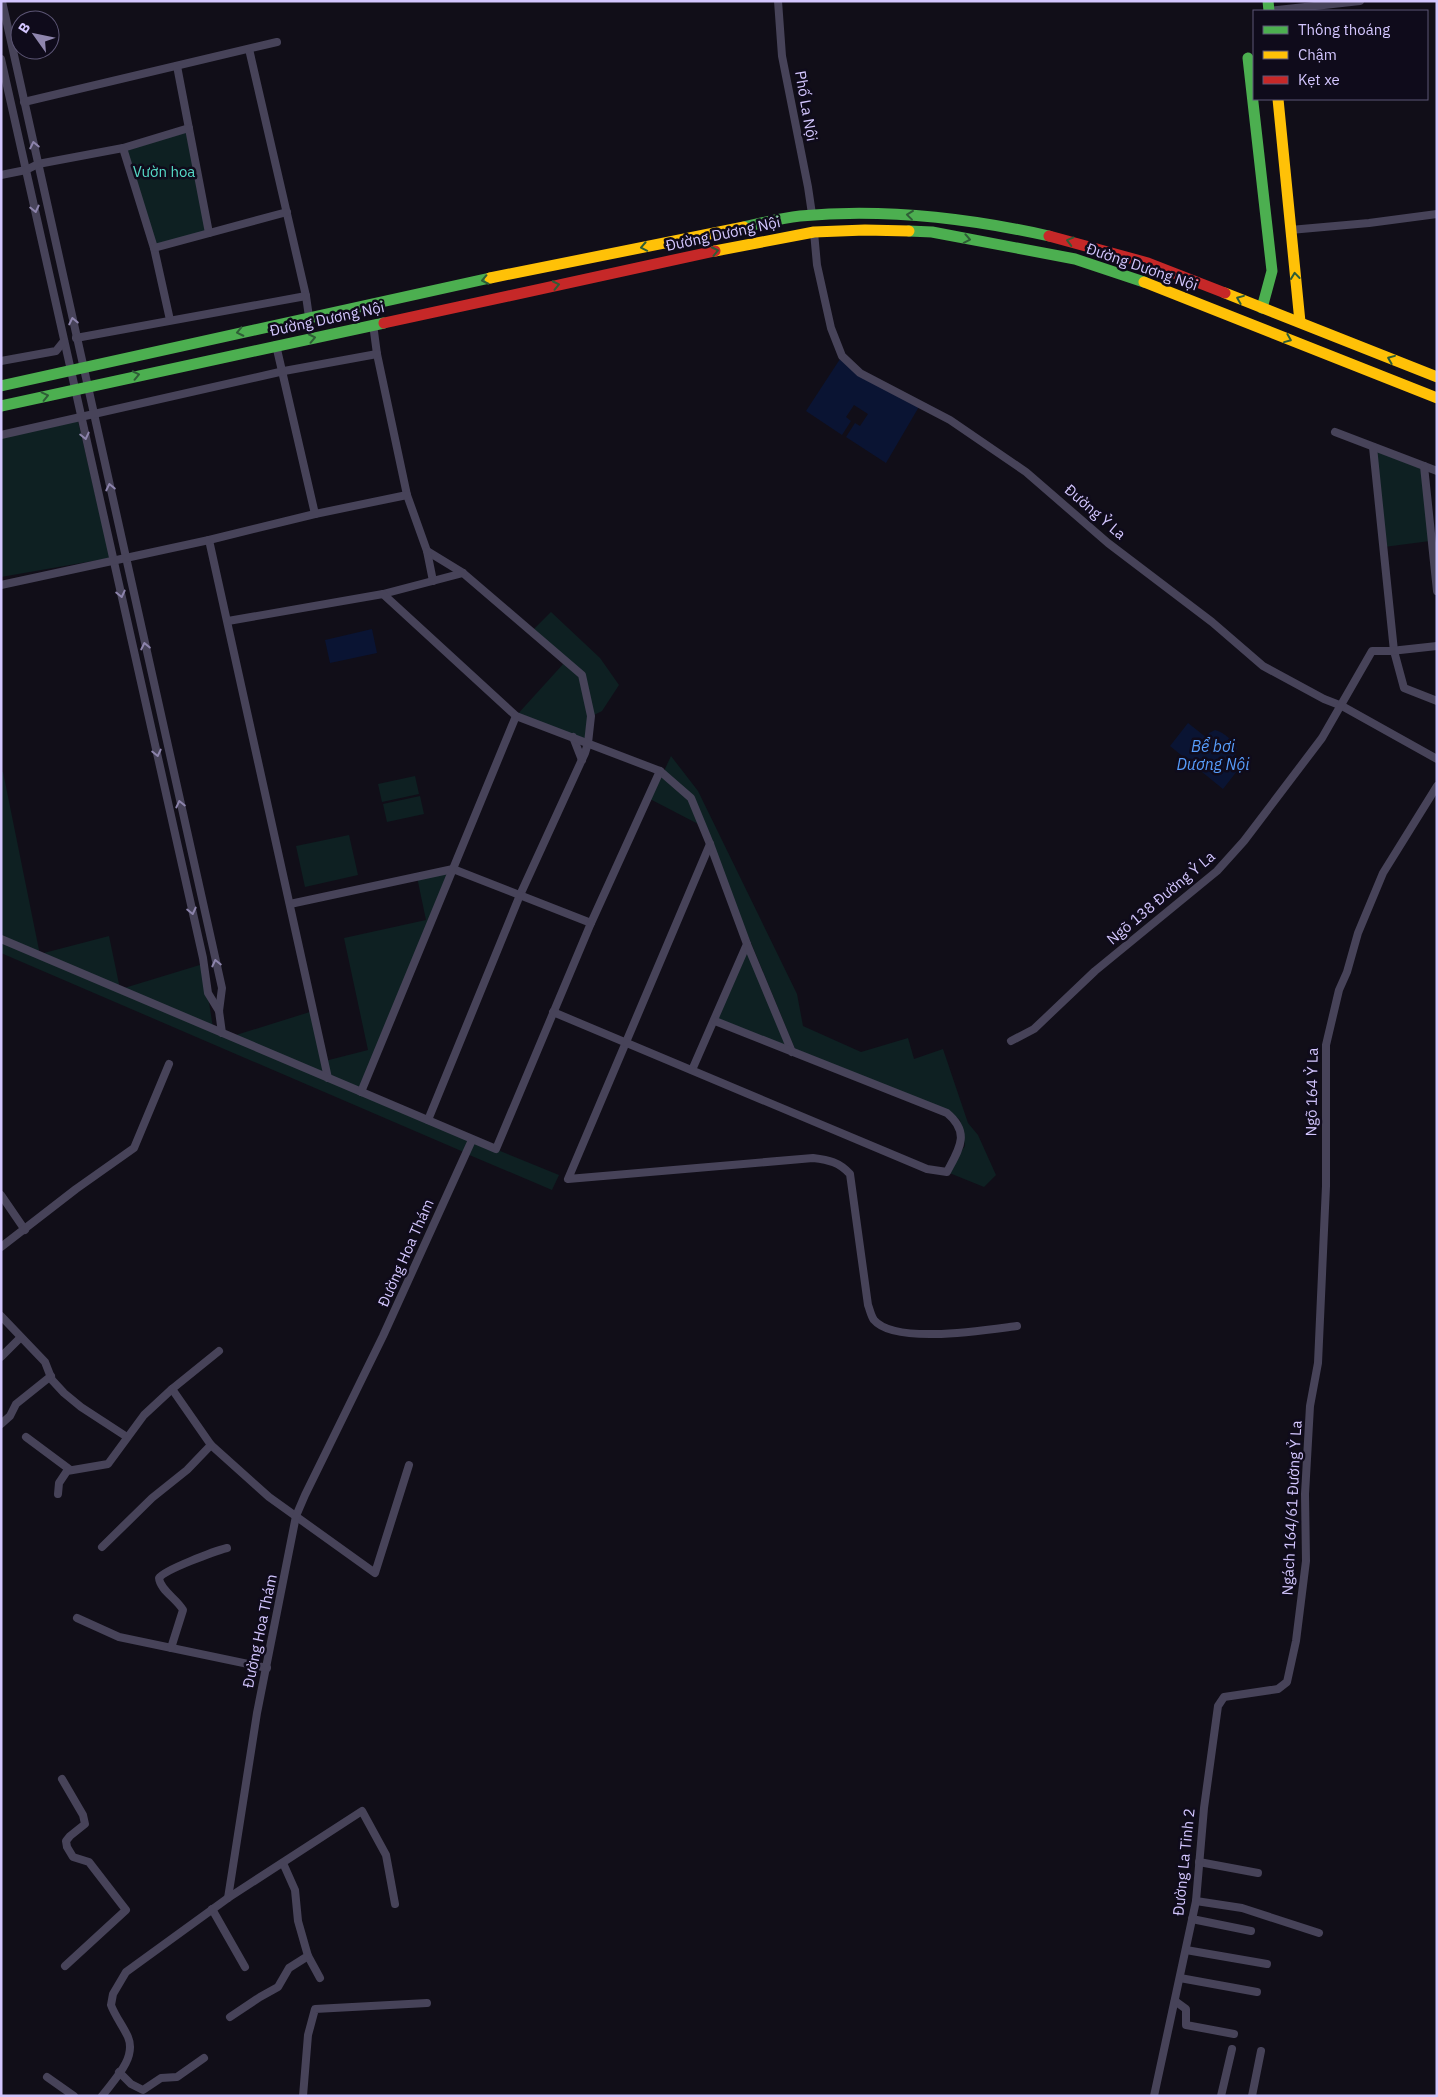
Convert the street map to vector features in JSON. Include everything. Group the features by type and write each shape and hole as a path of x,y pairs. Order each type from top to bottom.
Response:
{"main road":[{"path":"1248,58 1272,271 1262,308"},
{"path":"1278,100 1300,322"},
{"name":"Đường Dương Nội","path":"1,386 309,317 541,268 812,214 855,212 903,214 989,224 1057,238 1149,263 1437,377"},
{"path":"812,214 814,232"},
{"name":"Đường Dương Nội","path":"1,406 75,388 768,240 814,232 865,230 932,232 1075,259 1143,281 1437,398"},
{"path":"1268,232 1290,230"}],"street":[{"path":"2,1 222,988 219,1011 222,1033"},
{"name":"Phố La Nội","path":"778,1 782,56 812,214"},
{"path":"1278,10 1360,1"},
{"path":"24,102 277,42"},
{"path":"249,49 306,296 309,317"},
{"path":"1,59 203,958 208,993 219,1011"},
{"path":"177,66 208,232"},
{"path":"1,175 26,170 38,164 123,148 189,128"},
{"path":"123,148 154,248 170,320"},
{"path":"154,248 287,212"},
{"path":"1290,230 1369,223 1437,214"},
{"name":"Đường Ỷ La","path":"814,232 817,265 831,328 842,356 860,373 950,420 1026,472 1108,542 1212,622 1263,666 1324,699 1342,706 1437,759"},
{"path":"76,338 306,296"},
{"path":"373,324 377,354 407,495 427,551 433,581"},
{"path":"1,361 56,350 64,341"},
{"path":"276,345 284,371 315,514"},
{"path":"1,435 284,371 377,354"},
{"path":"1335,432 1437,472"},
{"path":"1373,447 1394,651 1404,688 1437,701"},
{"path":"1424,466 1437,591"},
{"path":"1,585 113,560 126,559 315,514 407,495"},
{"path":"209,540 328,1078"},
{"path":"427,551 463,573 582,674 592,716 588,743 582,760 520,896 428,1120"},
{"path":"228,621 383,594 463,573"},
{"path":"383,594 516,716 660,772 691,798 747,944 792,1052"},
{"path":"1394,651 1437,646"},
{"name":"Ngõ 138 Đường Ỷ La","path":"1011,1041 1034,1029 1095,971 1217,871 1244,841 1316,746 1342,706 1372,652 1394,651"},
{"path":"361,1092 516,716"},
{"path":"573,737 582,760"},
{"path":"1,939 496,1149 591,923 660,772"},
{"name":"Ngõ 164 Ỷ La","path":"1318,1363 1326,1186 1326,1045 1339,990 1358,933 1383,872 1437,786"},
{"path":"710,844 568,1178 813,1158 830,1160 842,1165 850,1174 868,1306 874,1319 884,1327 904,1333 934,1334 1017,1326"},
{"path":"290,904 453,869 591,923"},
{"path":"692,1070 747,944"},
{"path":"553,1012 927,1169 947,1172 962,1144 957,1122 947,1113 715,1021"},
{"path":"1,1247 135,1146 170,1064"},
{"name":"Đường Hoa Thám","path":"228,1898 257,1713 296,1516 383,1336 472,1140"},
{"path":"1,1195 25,1230"},
{"path":"1,1316 44,1362 54,1383 74,1402 126,1437"},
{"path":"1,1358 20,1338"},
{"path":"26,1437 69,1469 106,1465 144,1415 172,1389 219,1351"},
{"name":"Ngách 164/61 Đường Ỷ La","path":"1287,1682 1296,1641 1306,1561 1305,1494 1310,1406 1318,1363"},
{"path":"1,1424 10,1416 16,1404 51,1376"},
{"path":"172,1389 211,1445 269,1497 375,1572 409,1465"},
{"path":"102,1548 152,1498 187,1470 211,1445"},
{"path":"58,1494 59,1483 69,1469"},
{"path":"171,1648 183,1610 160,1583 159,1578 165,1572 188,1564 210,1552 226,1548"},
{"path":"77,1618 119,1638 267,1668"},
{"name":"Đường La Tinh 2","path":"1154,2096 1196,1901 1204,1808 1218,1706 1224,1697 1278,1689 1287,1682"},
{"path":"62,1779 83,1815 85,1824 70,1836 66,1841 66,1847 73,1857 89,1862 126,1910 65,1966"},
{"path":"102,2096 130,2055 131,2050 128,2036 111,2005 113,1994 126,1972 228,1898 363,1811 386,1855 395,1904"},
{"path":"1199,1862 1258,1873"},
{"path":"283,1863 295,1890 298,1921 308,1956 320,1978"},
{"path":"1196,1901 1242,1908 1318,1933"},
{"path":"212,1909 245,1967"},
{"path":"1192,1920 1251,1931"},
{"path":"1186,1950 1267,1964"},
{"path":"230,2017 260,1996 278,1987 289,1968 308,1956"},
{"path":"1180,1978 1257,1992"},
{"path":"1175,2001 1186,2009 1186,2025 1234,2034"},
{"path":"303,2096 308,2035 315,2010 427,2003"},
{"path":"1221,2096 1232,2049"},
{"path":"1252,2096 1261,2051"},
{"path":"119,2072 131,2084 143,2090 161,2078 177,2076 204,2058"},
{"path":"47,2077 74,2096"}],"green space":[{"name":"Vườn hoa","path":"188,129 207,231 155,247 125,149"},
{"path":"78,421 110,558 1,577 1,438"},
{"path":"1373,448 1423,467 1430,541 1384,547"},
{"path":"551,612 600,658 619,685 602,711 592,716 583,674 532,631"},
{"path":"565,662 581,675 590,717 587,742 516,716"},
{"path":"671,756 698,791 797,994 803,1026 861,1052 908,1038 914,1059 943,1049 968,1123 978,1135 996,1175 984,1187 947,1172 965,1146 960,1120 947,1110 795,1049 691,798 664,771"},
{"path":"1,772 3,772 40,955 1,939"},
{"path":"661,773 690,798 702,826 650,799"},
{"path":"415,776 419,794 382,802 378,784"},
{"path":"420,796 424,814 387,822 383,804"},
{"path":"349,835 358,875 305,887 296,846"},
{"path":"452,870 361,1091 329,1077 325,1061 368,1050 344,938 426,920 417,877"},
{"path":"109,936 120,989 40,954"},
{"path":"1,940 472,1140 466,1153 1,953"},
{"path":"747,945 791,1051 715,1020"},
{"path":"203,964 213,1028 121,989"},
{"path":"313,1011 327,1076 233,1036"},
{"path":"473,1140 559,1175 552,1190 467,1154"}],"water":[{"path":"842,356 860,374 920,405 886,463 846,437 855,423 860,426 868,414 854,405 846,417 851,421 842,435 806,411"},
{"path":"372,629 377,653 330,663 325,640"},
{"name":"Bể bơi Dương Nội","path":"1188,723 1207,738 1209,733 1215,730 1222,733 1237,748 1236,754 1231,758 1241,766 1223,789 1170,746"}],"traffic: fast":[{"path":"1268,1 1269,10"},
{"path":"1248,58 1272,271 1262,308"},
{"path":"744,227 800,216 863,213 926,216 988,224 1049,236"},
{"path":"909,231 932,232 1075,259 1144,282"},
{"path":"1,386 490,278"},
{"path":"1,406 384,323"}],"traffic: slow":[{"path":"1278,100 1300,322"},
{"path":"490,278 744,227"},
{"path":"715,251 814,232 909,231"},
{"path":"1144,282 1437,398"},
{"path":"1225,293 1437,377"}],"traffic: jam":[{"path":"1049,236 1148,263 1225,293"},
{"path":"384,323 715,251"}]}
